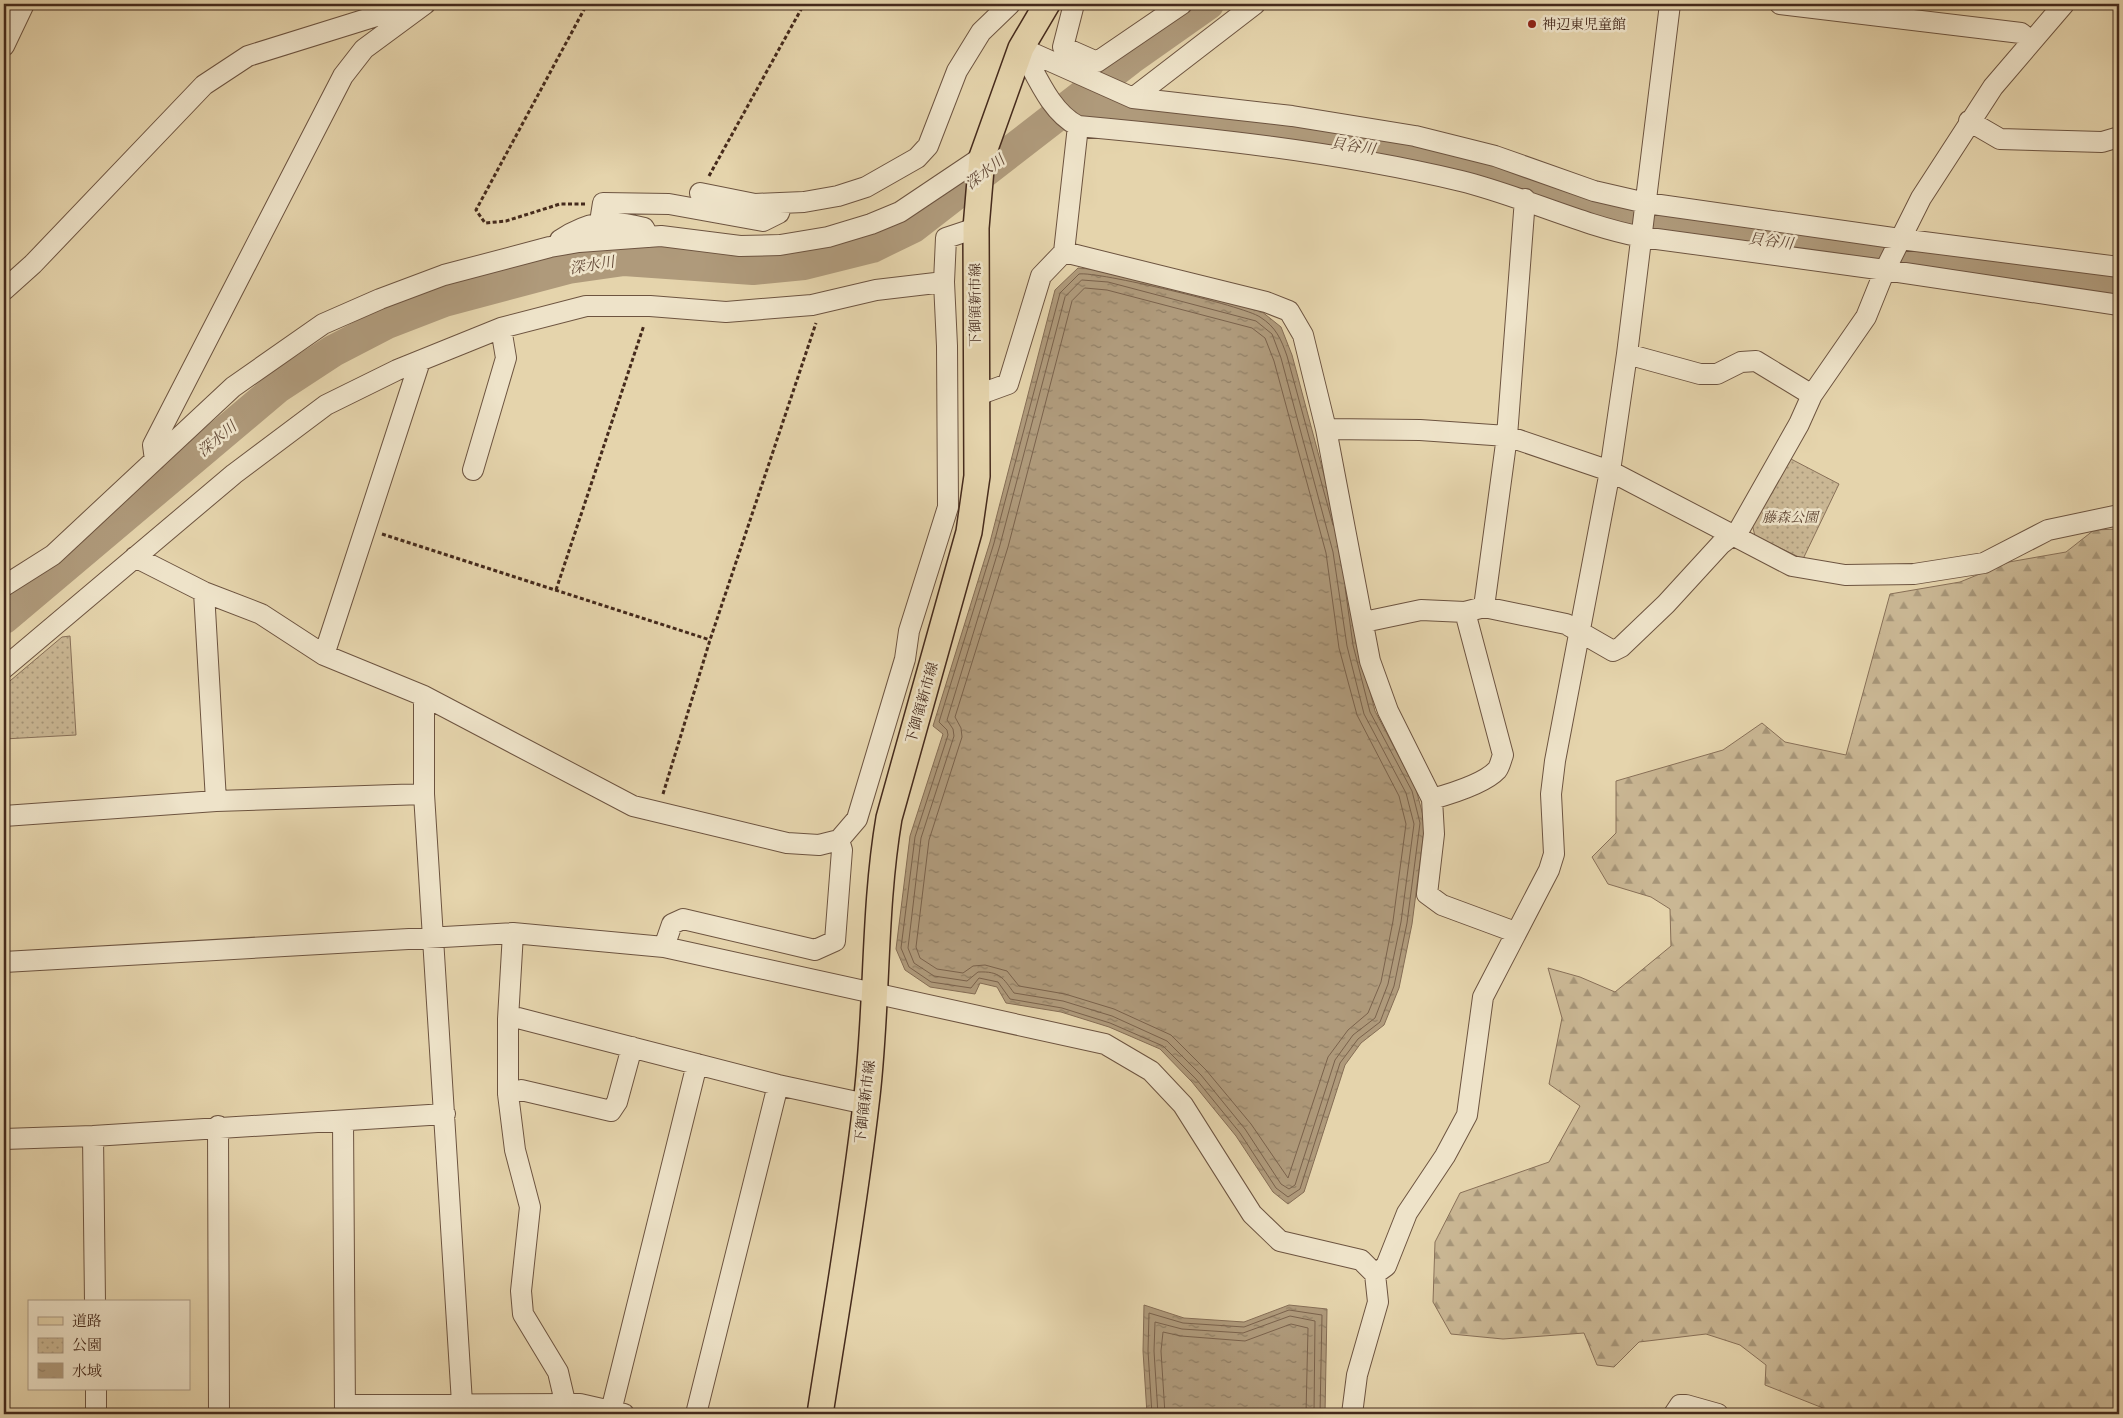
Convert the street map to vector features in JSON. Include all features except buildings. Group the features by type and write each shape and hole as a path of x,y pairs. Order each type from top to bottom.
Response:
{"main road":[{"name":"下御領新市線","path":"820,1414 866,1104 876,992 879,898 883,857 890,818 970,532 977,476 975,396 976,228 982,157 1021,48 1047,4"}],"street":[{"path":"4,46 24,4"},
{"path":"4,290 34,264 204,85 248,56 417,4"},
{"path":"155,460 153,445 343,76 364,49 425,4"},
{"path":"700,193 755,204 804,202 838,196 866,187 917,158 928,146 957,71 981,32 1010,4"},
{"path":"1074,4 1063,47 1097,62 1182,4"},
{"path":"1124,93 1255,4"},
{"path":"1375,1274 1386,1266 1407,1213 1445,1156 1467,1115 1483,997 1515,932 1549,870 1554,854 1551,794 1555,761 1610,471 1642,238 1670,4"},
{"path":"1780,4 2021,33 2031,41"},
{"path":"1364,622 1422,610 1474,610 1566,624 1613,651 1621,647 1666,604 1721,544 1739,530 1799,424 1812,395 1848,342 1858,332 1885,270 1921,198 1969,121 1993,87 2064,4"},
{"path":"1021,48 1124,93 1292,116 1415,136 1495,156 1594,191 1646,203 1900,239 2119,267"},
{"path":"1021,48 1052,102 1072,123 1203,137 1333,154 1461,182 1525,200 1612,232 1642,238 1885,270 2119,305"},
{"path":"1969,121 2000,139 2102,142 2119,137"},
{"path":"975,396 1008,384 1041,276 1064,252 1072,123"},
{"path":"4,586 53,555 233,388 324,324 380,299 444,275 550,247 605,239 661,236 740,246 780,245 828,237 871,224 900,212 982,157"},
{"path":"1432,799 1455,792 1486,778 1497,769 1503,755 1474,610 1507,436 1525,200"},
{"path":"600,222 594,203 669,204 764,221 780,213 782,203"},
{"path":"550,247 576,229 600,222 622,222 644,228 649,237"},
{"path":"135,556 204,592 261,614 324,656 424,696 633,806 787,843 819,845 839,840 857,819 905,659 909,631 948,507 947,346 944,282 946,238 976,228"},
{"path":"1064,252 1266,302 1289,311 1303,335 1326,429 1370,661 1388,711 1432,799 1434,834 1427,894 1442,905 1515,932"},
{"path":"4,668 234,474 326,405 420,361 501,328 586,306 650,306 726,312 812,305 876,290 944,282"},
{"path":"474,470 506,358 501,328"},
{"path":"1627,354 1700,374 1717,374 1741,362 1756,361 1812,395"},
{"path":"324,656 420,361"},
{"path":"1326,429 1420,430 1507,436 1610,471 1792,566 1845,575 1914,574 1984,564 2048,530 2119,515"},
{"path":"204,592 216,801"},
{"path":"424,696 424,794 435,939 462,1403"},
{"path":"4,816 216,801 424,794"},
{"path":"664,947 672,924 683,919 815,950 836,940 842,850 839,840"},
{"path":"514,933 508,1019 508,1094 515,1150 530,1208 521,1291 522,1314 558,1372 566,1410"},
{"path":"4,962 435,939 514,933 664,947 876,992 1105,1044 1151,1071 1183,1105 1252,1214 1280,1242 1361,1260 1375,1274 1378,1302 1357,1375 1352,1414"},
{"path":"508,1019 518,1018 778,1085 866,1104"},
{"path":"508,1094 521,1090 611,1111 617,1102 632,1048"},
{"path":"343,1121 345,1410 462,1403 566,1410 580,1404 617,1413 697,1064"},
{"path":"696,1414 778,1085"},
{"path":"4,1139 94,1136 218,1126 343,1121 445,1114"},
{"path":"218,1126 219,1414"},
{"path":"94,1136 95,1300"},
{"path":"96,1390 96,1414"},
{"path":"1674,1414 1680,1406 1686,1405 1718,1414"}],"path":[{"path":"587,4 476,210 486,223 506,221 560,204 594,203"},
{"path":"700,193 804,4"},
{"path":"658,812 710,640 817,321 812,305"},
{"path":"556,590 650,306"},
{"path":"365,528 710,640"}],"green space":[{"name":"藤森公園","path":"1791,459 1839,484 1803,559 1755,536 1752,524"},
{"path":"2119,529 2119,1414 1838,1414 1765,1385 1766,1365 1740,1345 1706,1334 1639,1342 1614,1367 1597,1365 1584,1333 1503,1339 1451,1334 1433,1302 1435,1242 1460,1193 1549,1162 1580,1106 1549,1084 1562,1018 1548,968 1580,977 1615,992 1671,946 1670,909 1651,897 1608,884 1592,857 1616,833 1616,781 1723,750 1762,723 1785,742 1846,755 1890,594 1960,582 2009,562 2066,552 2094,530"},
{"path":"70,636 76,735 4,739 4,686 62,637"}],"water":[{"path":"1078,268 1110,271 1261,311 1281,327 1292,355 1344,550 1358,644 1375,711 1416,789 1425,823 1412,924 1399,988 1384,1025 1361,1043 1345,1065 1304,1192 1288,1204 1273,1192 1236,1136 1192,1082 1160,1049 1109,1027 1061,1012 1006,1003 997,987 980,983 975,994 930,987 905,970 896,949 910,836 943,734 933,726 990,542 1055,290"},
{"path":"1144,1305 1184,1318 1244,1322 1289,1305 1327,1309 1325,1414 1147,1414 1143,1351"}],"waterway":[{"name":"深水川","path":"4,618 278,387 333,351 387,323 444,301 568,268 624,260 753,269 804,264 872,247 913,227 1130,59 1208,4"},
{"name":"貝谷川","path":"1067,108 1284,135 1457,164 1629,222"},
{"name":"貝谷川","path":"1662,228 1881,254"},
{"name":"貝谷川","path":"1912,258 2014,276 2119,287"}],"place":[{"name":"神辺東児童館","path":"1532,24"}]}
